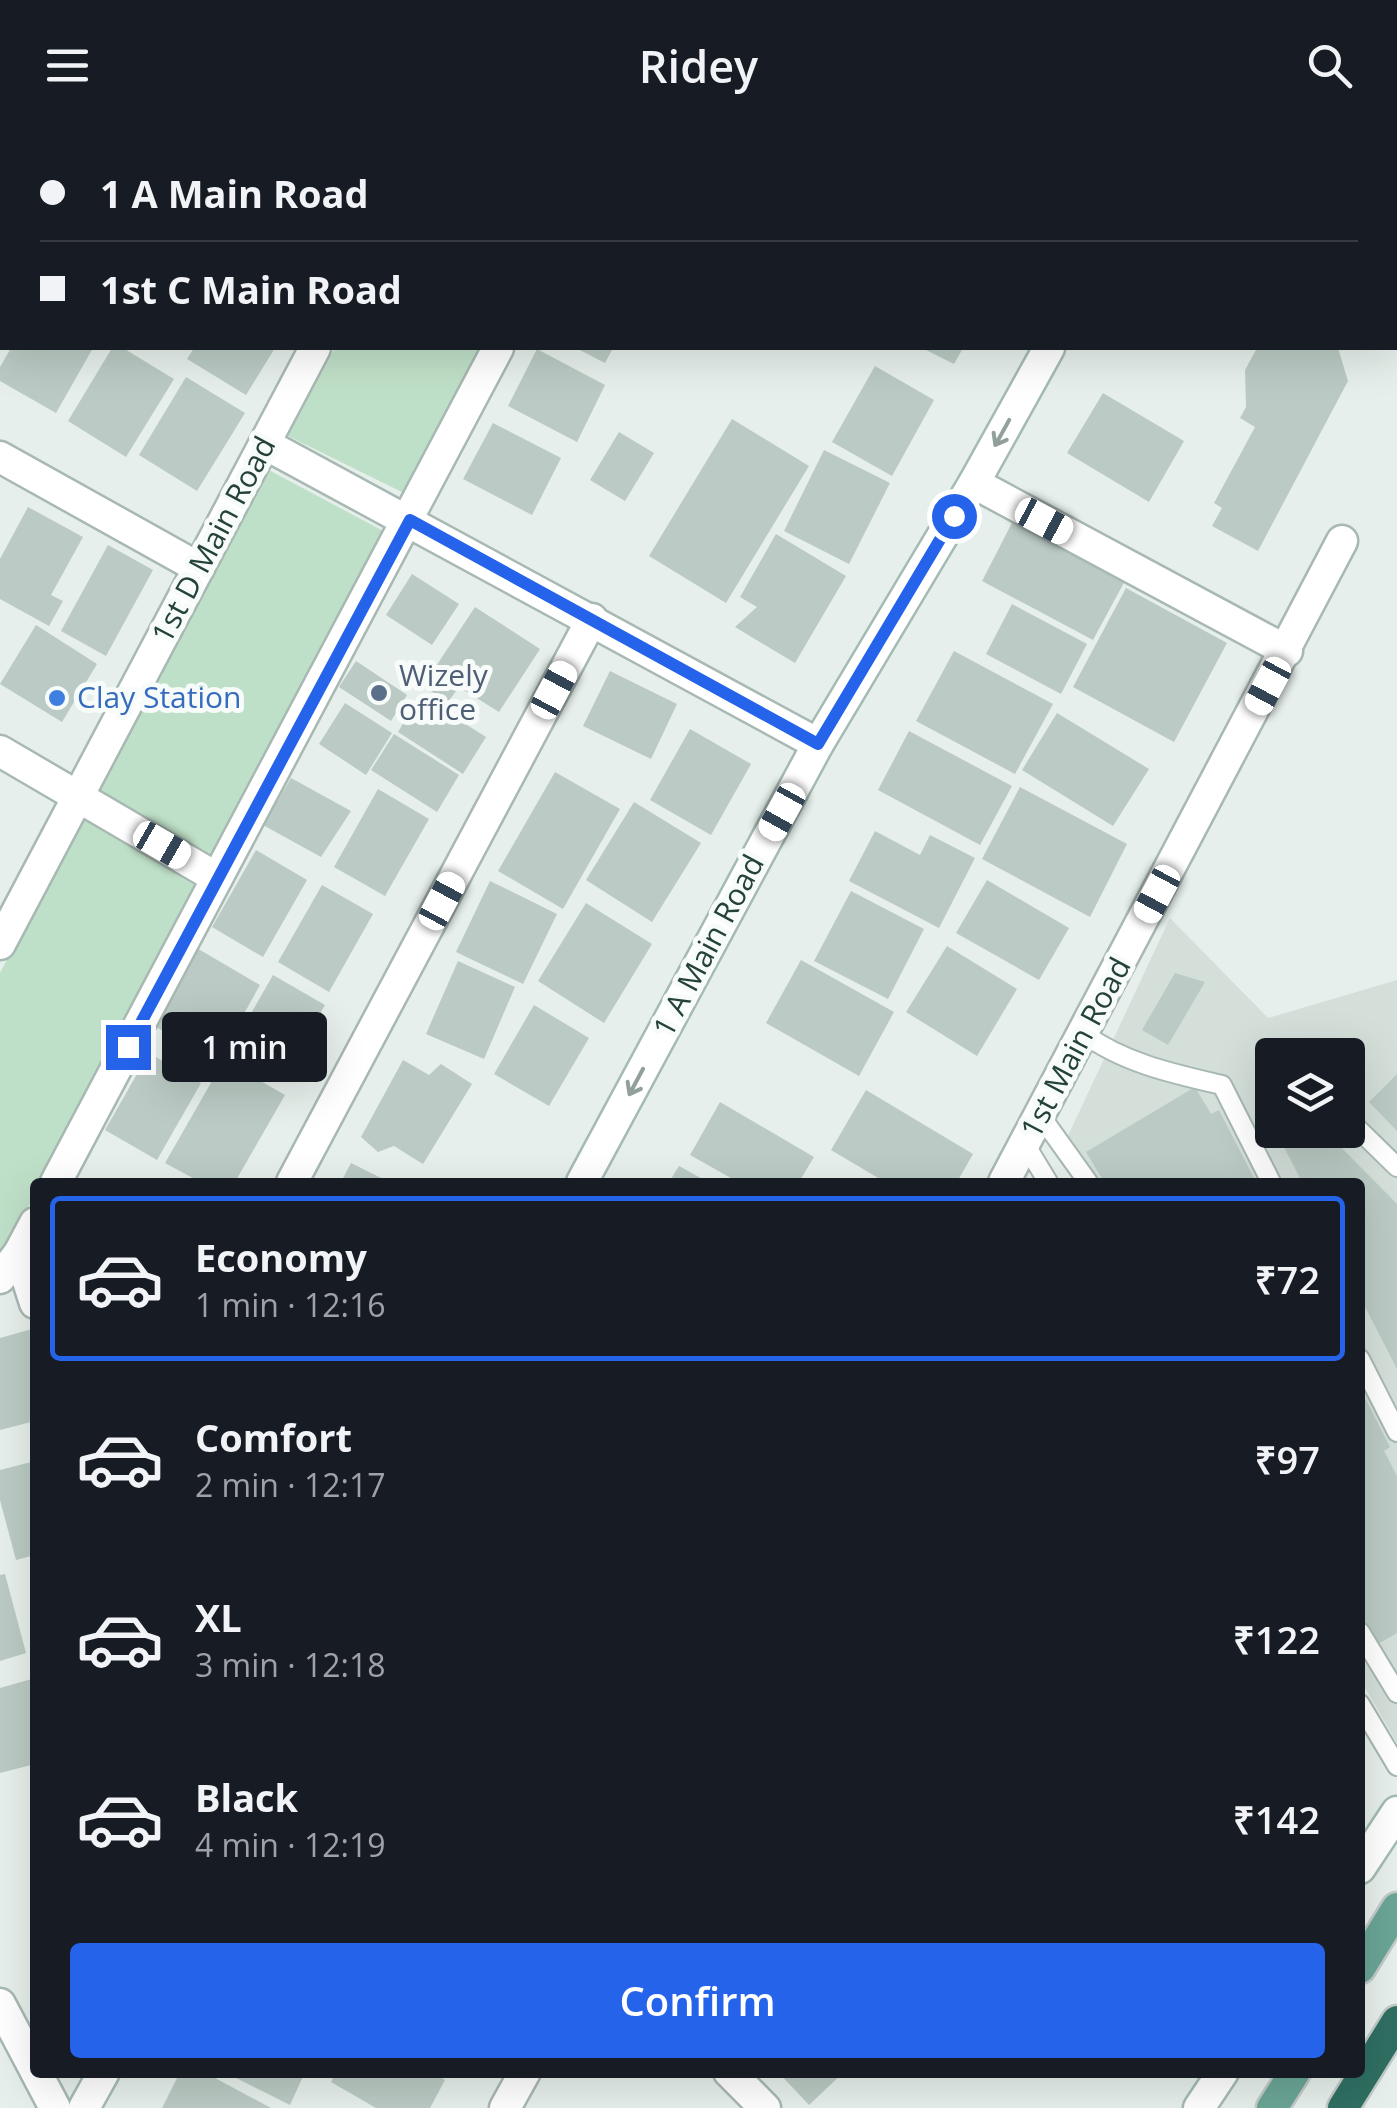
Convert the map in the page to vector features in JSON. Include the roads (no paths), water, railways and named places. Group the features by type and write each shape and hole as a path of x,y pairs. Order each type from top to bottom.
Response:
{"highway":[{"path":"1365,2073 1397,2021"},
{"path":"1343,2108 1362,2078"}],"main road":[{"path":"1365,1960 1397,1908"},
{"path":"1272,2108 1291,2078"}],"street":[{"name":"1st D Main Road","path":"0,944 315,350"},
{"path":"58,1178 497,350"},
{"name":"1 A Main Road","path":"584,1178 818,744 974,484 1048,350"},
{"path":"265,444 818,744"},
{"path":"0,457 199,568"},
{"path":"974,484 1286,652"},
{"name":"1st Main Road","path":"1006,1178 1342,540"},
{"path":"294,1178 592,619"},
{"path":"0,751 217,878"},
{"path":"0,1278 30,1232"},
{"path":"19,1254 30,1288"},
{"path":"1365,1860 1397,1812"},
{"path":"0,2004 30,2060"},
{"path":"40,2078 55,2108"},
{"path":"84,2108 101,2078"},
{"path":"505,2108 522,2078"},
{"path":"735,2078 765,2108"},
{"path":"1199,2108 1219,2078"}],"lane":[{"path":"1083,1033 1156,1069 1222,1085 1269,1178"},
{"path":"1040,1115 1085,1178"},
{"path":"1365,1135 1397,1167"},
{"path":"1025,1144 1046,1178"},
{"path":"1365,1369 1397,1432"},
{"path":"1365,1640 1397,1694"},
{"path":"1365,1712 1397,1766"}],"place":[{"name":"Wizely office","path":"379,693"},
{"name":"Clay Station","path":"57,698"}]}
